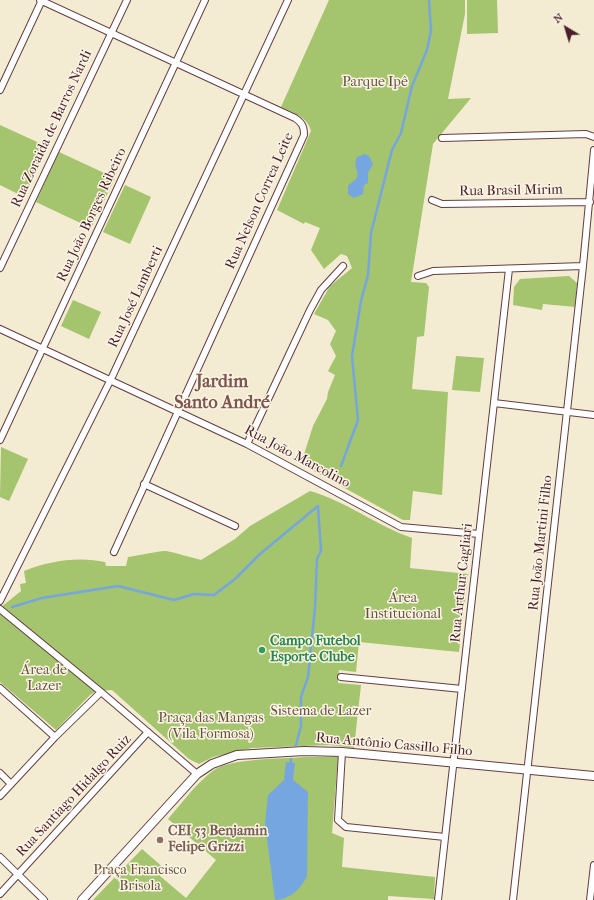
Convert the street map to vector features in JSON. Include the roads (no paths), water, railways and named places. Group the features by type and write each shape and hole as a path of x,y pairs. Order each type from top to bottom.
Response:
{"street":[{"name":"Rua Nelson Correa Leite","path":"41,0 298,121 304,128 304,135 114,552"},
{"path":"0,90 41,0"},
{"name":"Rua Zoraida de Barros Nardi","path":"0,268 127,0"},
{"name":"Rua João Borges Ribeiro","path":"0,440 205,0"},
{"name":"Rua José Lamberti","path":"0,601 111,379 288,0"},
{"path":"442,138 586,134 594,137"},
{"name":"Rua João Martini Filho","path":"513,900 590,202 594,150"},
{"name":"Rua Brasil Mirim","path":"432,200 442,204 590,202"},
{"path":"248,444 314,303 321,290 343,266"},
{"path":"418,276 433,271 583,266"},
{"name":"Rua Arthur Cagliari","path":"438,900 509,269"},
{"name":"Rua João Marcolino","path":"0,329 111,379 248,444 402,527 479,534"},
{"path":"494,403 594,415"},
{"path":"144,484 235,526"},
{"path":"0,609 101,692 197,774"},
{"path":"341,677 462,689"},
{"path":"0,688 55,737"},
{"path":"0,796 55,737 101,692"},
{"name":"Rua Santiago Hidalgo Ruiz","path":"0,894 148,732"},
{"name":"Rua Antônio Cassillo Filho","path":"82,900 197,774 212,764 237,755 304,751 342,752 594,776"},
{"path":"342,752 338,820 341,824 346,827 445,837"},
{"path":"0,773 11,784"},
{"path":"0,857 44,900"},
{"path":"590,900 594,865"}],"water":[{"path":"365,154 369,156 373,164 368,173 368,183 364,185 363,194 354,198 348,194 348,186 356,179 358,174 355,164 357,157"},
{"path":"286,762 295,763 293,780 308,792 307,876 298,889 290,896 280,900 275,900 265,824 268,795 284,780"}],"waterway":[{"path":"341,466 358,420 352,356 361,301 368,275 371,233 392,150 401,133 412,86 427,50 431,31 429,0"},
{"path":"12,607 42,598 118,586 174,600 194,594 214,595 235,579 260,554 318,506"},
{"path":"296,745 301,726 301,697 308,677 315,608 317,559 321,551 318,507"}],"place":[{"name":"Campo Futebol Esporte Clube","path":"262,650"},
{"name":"CEI 53 Benjamin Felipe Grizzi","path":"160,840"}],"district":[{"name":"Jardim Santo André","path":"222,393"}],"park label":[{"name":"Parque Ipê","path":"375,83"},
{"name":"Área Institucional","path":"403,608"},
{"name":"Área de Lazer","path":"44,680"},
{"name":"Sistema de Lazer","path":"321,712"},
{"name":"Praça das Mangas (Vila Formosa)","path":"211,728"},
{"name":"Praça Francisco Brisola","path":"140,880"}]}
